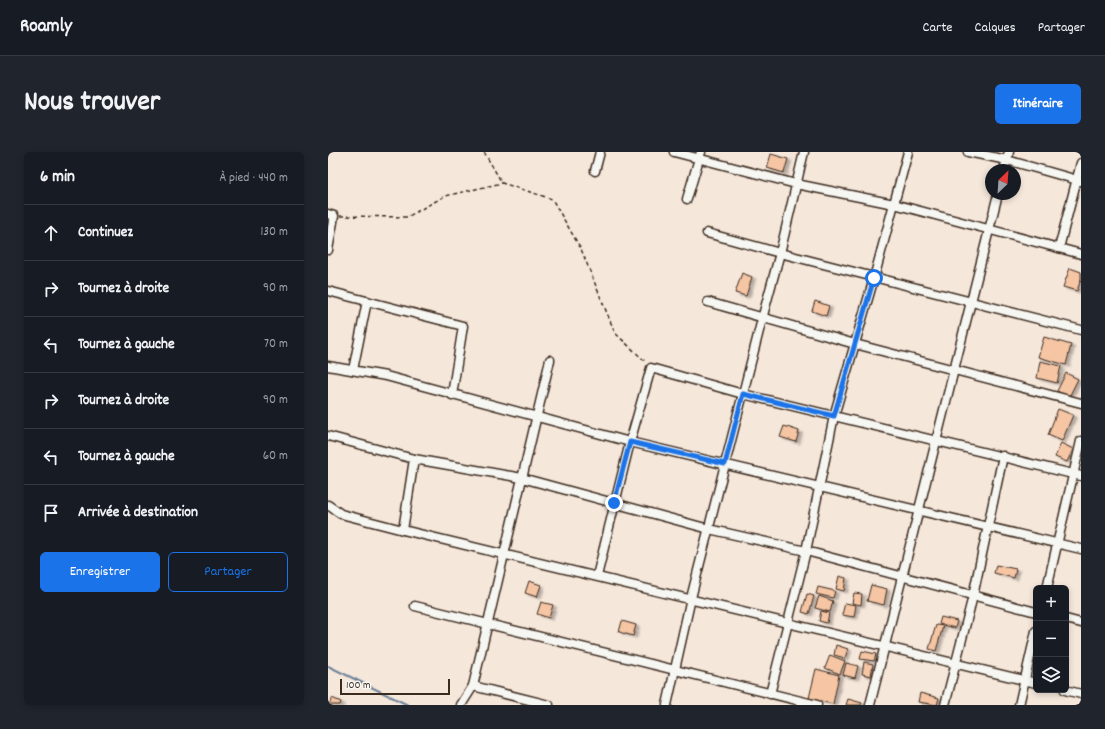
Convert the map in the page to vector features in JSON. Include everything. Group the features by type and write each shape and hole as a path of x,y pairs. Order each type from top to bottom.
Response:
{"street":[{"path":"595,171 600,152"},
{"path":"674,152 700,155 796,184 894,204 1081,254"},
{"path":"667,705 691,598 780,254 804,152"},
{"path":"770,694 806,551 834,416 874,278 908,152"},
{"path":"968,152 1008,156 1079,180"},
{"path":"687,199 700,155"},
{"path":"1059,248 1079,180 1081,163"},
{"path":"870,705 996,200"},
{"path":"328,250 331,215"},
{"path":"707,233 780,254 1081,330"},
{"path":"328,291 463,326 452,394"},
{"path":"353,370 368,301"},
{"path":"708,302 762,319 1081,403"},
{"path":"461,705 473,686 550,360"},
{"path":"328,366 386,376 537,415 630,442 919,509 1081,549"},
{"path":"597,576 614,503 651,368 743,394 1077,475"},
{"path":"328,436 414,459 522,478 709,529 806,551 1033,611"},
{"path":"1047,585 1077,475 1081,441"},
{"path":"945,705 973,596 1003,456"},
{"path":"403,530 414,459"},
{"path":"328,505 341,514 403,530 691,598 1033,682"},
{"path":"414,606 817,705"},
{"path":"1069,620 1081,622"},
{"path":"1019,705 1033,644"},
{"path":"473,686 549,705"},
{"path":"1069,691 1081,694"}],"path":[{"path":"484,152 502,183"},
{"path":"331,215 407,217 445,196 502,183 552,199 582,249 615,333 651,368"}],"building":[{"path":"771,154 788,159 784,173 767,168"},
{"path":"1070,268 1081,272 1081,279 1077,291 1063,287"},
{"path":"742,273 752,277 746,296 735,293"},
{"path":"815,301 829,306 826,316 812,311"},
{"path":"1044,337 1071,345 1066,365 1038,357"},
{"path":"1040,361 1061,366 1057,383 1037,378"},
{"path":"1066,373 1078,379 1069,397 1057,391"},
{"path":"1058,409 1073,415 1062,441 1048,435"},
{"path":"784,426 799,431 796,442 780,437"},
{"path":"1061,443 1073,449 1067,462 1055,457"},
{"path":"996,565 1016,569 1014,578 994,573"},
{"path":"839,576 846,578 844,591 836,589"},
{"path":"529,581 541,585 537,597 525,593"},
{"path":"871,585 887,589 884,605 867,601"},
{"path":"818,587 835,591 833,598 816,594"},
{"path":"854,593 862,594 861,605 852,603"},
{"path":"807,594 814,596 809,614 802,612"},
{"path":"819,596 833,601 830,612 815,608"},
{"path":"541,602 553,605 549,618 537,614"},
{"path":"845,603 856,605 854,617 842,615"},
{"path":"821,611 829,613 827,623 819,621"},
{"path":"941,617 957,621 955,628 939,624"},
{"path":"622,621 636,625 633,636 619,632"},
{"path":"936,625 943,626 936,651 929,649"},
{"path":"836,645 848,649 845,658 834,655"},
{"path":"862,651 876,654 874,661 860,659"},
{"path":"830,655 845,661 840,674 825,668"},
{"path":"864,662 873,664 871,676 862,674"},
{"path":"846,663 858,666 855,678 843,675"},
{"path":"816,669 839,675 833,704 809,698"},
{"path":"920,693 939,698 937,705 918,702"},
{"path":"332,698 341,702 340,705 329,705"},
{"path":"848,699 862,703 861,705 846,705"}],"waterway":[{"path":"328,666 408,705"}],"route":[{"path":"614,503 630,442 725,464 743,394 834,416 874,278"}]}
